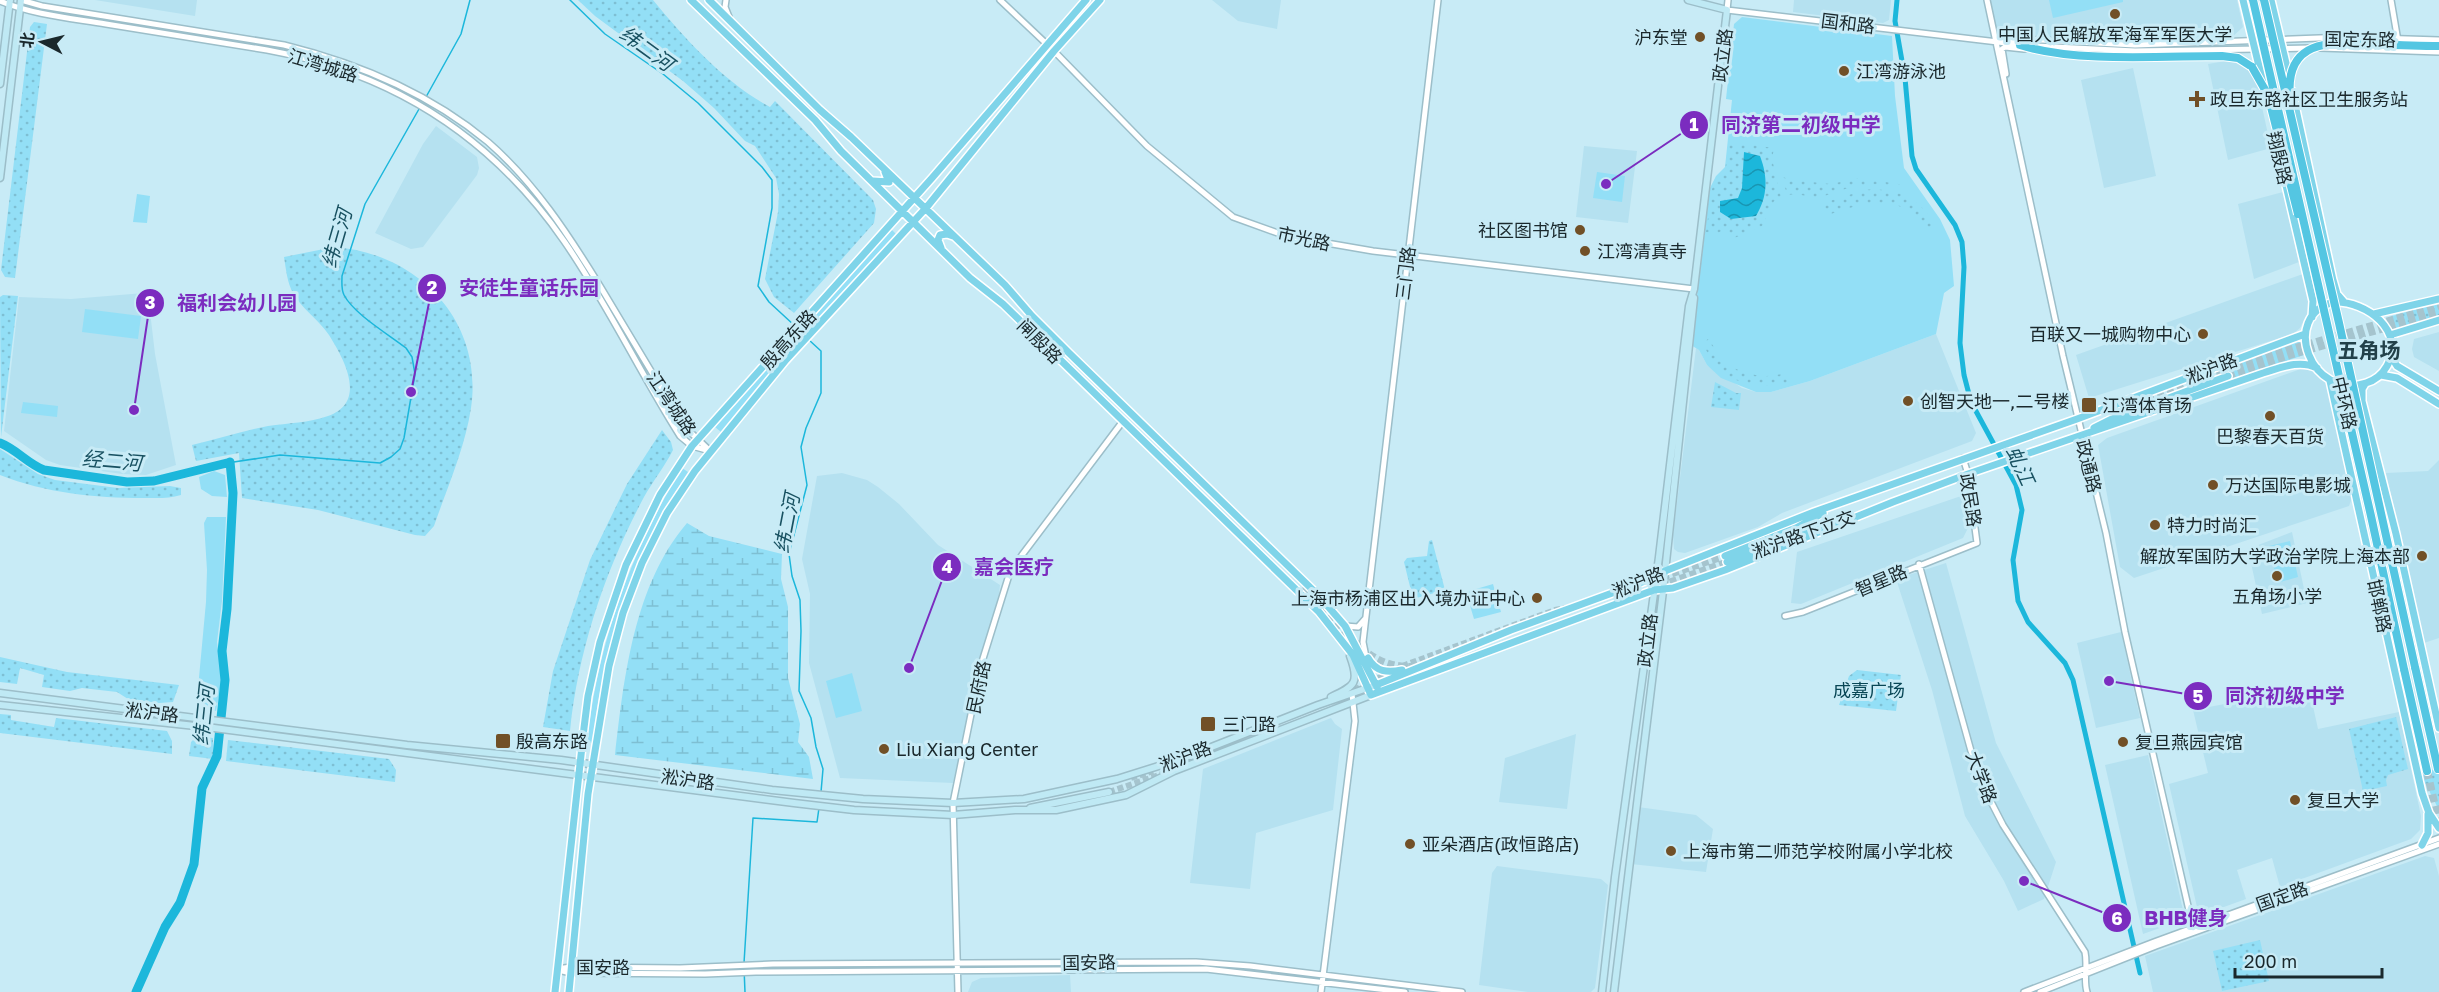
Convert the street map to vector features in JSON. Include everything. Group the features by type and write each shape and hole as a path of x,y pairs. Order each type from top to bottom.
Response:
{"highway":[{"name":"中环路","path":"2253,0 2427,771"},
{"name":"中环路","path":"2264,0 2438,769"},
{"path":"2324,261 2291,102 2291,79 2298,60 2306,51 2326,43 2439,46"},
{"path":"2020,45 2037,50 2086,55 2222,56 2238,58 2253,68 2268,95 2293,200 2314,264"}],"main road":[{"path":"0,178 21,0"},
{"name":"闸殷路","path":"691,0 815,120 901,211 970,278 1003,304 1319,612 1347,647 1360,668 1370,692"},
{"name":"闸殷路","path":"709,0 820,110 956,237 1160,443 1318,596 1353,638 1378,688"},
{"name":"殷高东路","path":"555,992 588,696 609,612 626,565 660,495 694,443 932,178 1086,0"},
{"name":"殷高东路","path":"569,992 593,766 609,666 623,613 642,563 668,513 710,451 798,346 926,208 1054,51 1100,0"},
{"name":"国和路","path":"1688,0 1727,10"},
{"name":"翔殷路","path":"2243,0 2314,303 2312,317"},
{"name":"翔殷路","path":"2271,0 2314,212 2334,285 2337,294 2344,302"},
{"path":"0,84 10,2"},
{"name":"政立路","path":"1614,992 1663,591 1694,308 1694,288 1727,10"},
{"path":"871,180 889,183 887,175 879,164"},
{"path":"943,251 938,244 940,235 947,234 956,237"},
{"name":"政立路","path":"1602,992 1689,308 1694,288"},
{"path":"2374,314 2439,299"},
{"path":"2344,302 2374,314 2390,335 2391,358 2381,375 2365,384 2346,386 2330,381 2317,368 2308,350 2305,334 2312,317 2321,306 2344,302"},
{"path":"2390,335 2439,320"},
{"name":"淞沪路","path":"0,705 214,728 828,807 953,815 1015,810 1056,810 1126,795 1174,771 1354,702 1414,668 1511,630 1656,577 1665,571 1963,458 2077,419 2305,334"},
{"path":"2391,358 2397,366 2439,391"},
{"name":"淞沪路","path":"1378,688 1654,590 1663,591 1725,570 1880,507 2081,435 2294,364 2307,364 2317,368"},
{"path":"2381,375 2397,378 2439,404"},
{"path":"2081,435 2112,419 2228,376"},
{"path":"1092,391 1096,392 1100,388 1096,379"},
{"name":"邯郸路","path":"2330,381 2425,803 2439,828"},
{"name":"邯郸路","path":"2365,384 2362,389 2362,401 2396,534 2439,728"},
{"path":"1159,456 1152,444 1160,443"},
{"path":"1202,482 1302,588 1223,518"},
{"name":"淞沪路下立交","path":"1841,504 1796,528 1726,559 1821,525 1880,507"},
{"path":"1353,638 1378,669 1393,672 1414,668"},
{"path":"1318,705 1350,689 1354,684 1355,669 1347,647"},
{"name":"淞沪路","path":"0,693 407,746 580,763 830,796 953,803 1008,801 1087,787 1151,769 1318,705 1352,694 1370,692"},
{"path":"1008,801 1108,788 1044,806 1015,810"},
{"path":"2422,845 2426,841 2428,829 2425,803"}],"street":[{"name":"江湾城路","path":"21,0 313,52 367,70 432,103 465,124 490,144 557,219 694,443"},
{"path":"726,0 725,11 735,26"},
{"name":"市光路","path":"1000,0 1054,51 1147,146 1233,217 1286,236 1407,255 1694,288"},
{"name":"三门路","path":"1368,667 1364,652 1366,618 1438,0"},
{"name":"政立路","path":"1727,10 1728,0"},
{"name":"政通路","path":"1987,0 2063,356 2106,533 2118,600 2193,931"},
{"path":"2391,0 2399,51"},
{"name":"江湾城路","path":"0,1 10,2 20,8 43,14 253,48 311,60 364,78 428,110 485,150 557,231 581,267 680,436 710,451"},
{"name":"国和路","path":"1727,10 1995,40 2020,45 2135,51 2254,46"},
{"name":"国定东路","path":"2280,44 2345,37 2439,40"},
{"name":"国和路","path":"2008,42 2021,39 2135,45 2254,46"},
{"path":"2254,46 2280,44"},
{"name":"国定东路","path":"2280,44 2439,52"},
{"path":"2008,100 2009,92 2002,49 2005,47 2037,50"},
{"name":"民府路","path":"958,992 953,803 981,666 1009,575 1039,529 1123,421"},
{"name":"政民路","path":"1963,458 1968,474 1977,543"},
{"name":"智星路","path":"1785,616 1803,612 1851,594 1919,564 1977,543"},
{"name":"大学路","path":"1919,564 1971,751 1987,795 2044,892 2080,944 2086,956 2085,972"},
{"path":"1345,626 1358,627 1366,618"},
{"path":"1322,992 1355,721 1352,694"},
{"name":"国定路","path":"2040,992 2128,955 2439,838"},
{"name":"国定路","path":"2193,931 2439,844"},
{"name":"国安路","path":"557,969 734,969 957,963 1196,962 1250,966 1462,992"},
{"name":"国安路","path":"756,968 958,971 1206,969 1405,992"},
{"path":"2085,972 2087,992"},
{"name":"国定路","path":"2024,992 2085,972"}],"shaded area":[{"path":"95,0 197,0 195,16"},
{"path":"1212,0 1281,0 1277,29 1238,21"},
{"path":"1794,0 1891,0 1889,20 1883,23 1793,12"},
{"name":"中国人民解放军海军军医大学","path":"1987,0 2237,0 2243,27 2231,38 2106,41 2049,37 1993,31"},
{"path":"2226,61 2245,65 2255,75 2271,148 2228,160 2208,64"},
{"path":"2133,68 2156,176 2104,188 2081,80"},
{"path":"436,126 477,157 479,168 477,175 423,247 411,249 375,233 423,144"},
{"path":"1584,146 1637,151 1628,223 1576,217"},
{"path":"2283,192 2299,262 2254,279 2238,204"},
{"path":"2303,274 2310,301 2308,312 2300,328 2293,334 2089,398 2076,355"},
{"path":"144,293 149,303 155,354 176,465 146,475 60,465 46,460 4,431 19,297 71,299"},
{"path":"2439,332 2439,371 2414,357 2412,349 2414,339"},
{"path":"1936,334 1976,433 1972,441 1782,513 1758,527 1685,553 1674,549 1673,535 1696,348 1707,365 1742,388 1756,392 1771,392 1810,381"},
{"path":"2306,367 2316,370 2329,383 2352,498 2349,506 2134,578 2120,567 2098,445 2107,438"},
{"name":"解放军国防大学政治学院上海本部","path":"2439,460 2439,638 2424,643 2386,473 2428,471"},
{"path":"842,473 867,480 878,487 899,504 938,545 1000,585 979,664 953,783 840,778 809,663 810,594 802,559 817,476"},
{"path":"1964,495 1968,528 1963,538 1801,604 1791,603 1797,552"},
{"name":"五角场小学","path":"2292,532 2307,603 2262,614 2248,549"},
{"path":"1946,563 1996,743 2056,862 2044,899 2018,911 2004,881 1965,816 1932,690 1896,579"},
{"path":"2121,632 2140,718 2096,728 2077,643"},
{"name":"复旦大学","path":"2309,688 2318,729 2399,712 2421,816 2420,830 2411,839 2280,887 2272,858 2237,870 2246,899 2199,916 2169,784 2208,773 2193,710"},
{"path":"1331,718 1342,729 1333,810 1256,833 1250,889 1190,883 1203,769"},
{"path":"1576,734 1567,809 1499,802 1505,758"},
{"path":"2148,755 2185,919 2143,934 2105,765"},
{"name":"上海市第二师范学校附属小学北校","path":"1638,807 1696,815 1713,829 1706,872 1631,864"},
{"path":"2425,856 2434,858 2439,876 2439,992 2153,992 2145,956"},
{"path":"1497,866 1601,879 1608,885 1595,988 1591,992 1528,992 1479,985 1492,873"},
{"path":"1070,975 1071,992 968,992 972,982 981,978"}],"green space":[{"path":"578,0 653,0 692,45 722,73 737,86 770,107 775,101 873,200 876,209 874,223 794,313 774,297 765,279 778,212 779,194 776,178 755,146 745,141 714,108 683,81 595,16"},
{"path":"2049,0 2123,0 2123,2 2053,18"},
{"path":"1742,17 1892,36 1895,96 1904,168 1940,219 1950,240 1954,286 1944,293 1936,334 1810,381 1771,392 1756,392 1721,378 1707,365 1699,350 1691,345 1710,188 1716,176 1725,167 1732,100 1726,99 1734,24"},
{"path":"34,22 47,24 15,278 5,277 1,270 30,27"},
{"path":"1729,142 1774,148 1772,159 1781,197 1774,201 1762,226 1732,239 1725,229 1716,234 1706,232 1712,189 1725,170"},
{"path":"1597,172 1625,176 1622,202 1593,198"},
{"path":"1780,176 1791,180 1831,184 1859,178 1905,185 1903,188 1873,184 1848,188 1818,198 1788,195"},
{"path":"1865,190 1890,191 1912,200 1931,218 1933,225 1931,232 1921,219 1897,205 1884,203 1856,206 1828,215 1823,203"},
{"path":"137,194 150,196 147,223 133,222"},
{"path":"890,228 896,234 812,325 809,323"},
{"path":"334,247 365,252 393,262 418,278 439,297 456,320 467,347 472,376 468,423 460,453 434,526 425,536 318,510 242,498 239,453 196,461 192,445 268,426 321,418 340,409 347,401 350,391 346,367 329,335 293,293 284,257"},
{"path":"3,295 18,296 1,437 0,297"},
{"path":"2439,303 2439,317 2396,328 2392,316"},
{"path":"85,309 141,316 138,339 82,332"},
{"path":"793,339 795,342 721,432 715,427"},
{"path":"1708,339 1723,360 1737,370 1760,376 1781,374 1790,382 1776,385 1749,384 1727,375 1709,356 1703,343"},
{"path":"2300,340 2304,355 2230,380 2225,366"},
{"path":"1715,382 1736,393 1741,393 1739,410 1711,407"},
{"path":"23,402 58,406 57,417 21,413"},
{"path":"662,430 671,442 673,450 630,524 606,581 587,640 570,731 543,727 553,671 590,560 627,484"},
{"path":"0,449 38,474 55,480 118,488 170,486 181,488 181,495 162,498 107,497 35,486 0,475"},
{"path":"682,468 688,472 651,536 624,602 604,671 593,743 587,742 599,670 619,600 647,533"},
{"path":"214,471 225,475 227,497 212,496 201,489 199,477"},
{"path":"207,517 226,517 222,601 217,642 222,680 216,711 200,707 197,699 206,602 207,570 204,523"},
{"path":"687,523 709,536 782,554 781,579 788,607 788,678 800,724 798,742 809,757 813,779 615,755 628,664 643,603 669,548"},
{"path":"1432,540 1445,590 1413,599 1404,562 1407,558 1427,556 1429,541"},
{"path":"2290,541 2298,577 2277,583 2269,546"},
{"path":"1493,584 1501,612 1474,619 1466,592"},
{"path":"0,657 67,672 179,685 173,702 159,703 128,699 117,692 82,688 70,691 42,687 44,675 20,668 17,684 0,682"},
{"name":"成嘉广场","path":"1857,670 1901,675 1896,711 1839,705 1849,676"},
{"path":"852,673 862,711 836,718 826,681"},
{"path":"0,714 11,715 11,720 54,727 56,718 167,731 172,741 172,754 0,733"},
{"path":"2396,717 2408,769 2388,775 2387,786 2363,791 2349,729"},
{"path":"197,736 213,738 213,759 189,756 191,742"},
{"path":"228,740 389,759 396,770 395,782 226,761"},
{"path":"2439,768 2439,810 2420,773"},
{"path":"2260,940 2269,981 2222,991 2213,951"}],"water":[{"path":"1744,152 1760,156 1764,171 1765,194 1756,216 1731,219 1720,212 1720,201 1738,198 1742,188"}],"waterway":[{"name":"纬三河","path":"426,97 461,34 470,0"},
{"name":"纬二河","path":"570,0 605,34 663,74 698,103 772,180 772,208 758,286 769,302 795,326"},
{"name":"虬江","path":"1897,0 1895,21 1905,78 1912,156 1916,169 1955,225 1962,242 1964,267 1960,343 1964,375 1971,402 2016,485 2022,510 2013,560 2018,601 2028,622 2065,663 2073,680 2140,973"},
{"name":"纬三河","path":"227,463 280,455 380,463 400,449 415,374 412,357 406,348 355,309 342,290 342,276 365,204 419,109"},
{"name":"纬二河","path":"809,340 821,351 821,393 806,428 801,447 807,485 789,554 792,576 800,600 799,691 811,718 823,769 821,792"},
{"name":"经二河","path":"0,443 44,470 127,482 154,481 227,463"},
{"name":"纬三河","path":"136,992 165,927 180,903 194,864 202,788 217,756 225,680 222,651 227,609 233,493 230,462"},
{"name":"纬二河","path":"744,963 753,818 817,822 819,808"},
{"name":"纬二河","path":"744,968 745,992"}],"tunnel":[{"path":"2107,411 2287,350 2439,306"},
{"path":"2228,376 2291,355 2439,313"},
{"path":"1662,577 1725,556"},
{"path":"1650,589 1727,562"},
{"path":"1304,586 1314,596"},
{"path":"1305,594 1353,645"},
{"path":"1354,690 1405,665 1565,608"},
{"path":"1353,640 1368,653 1384,662 1401,666 1421,666"},
{"path":"1407,672 1432,670"},
{"path":"1131,778 1153,771"},
{"path":"2427,771 2439,824"},
{"path":"1109,792 1165,773"}],"place":[{"name":"中国人民解放军海军军医大学","path":"2115,14"},
{"name":"沪东堂","path":"1700,37"},
{"name":"江湾游泳池","path":"1844,71"},
{"name":"政旦东路社区卫生服务站","path":"2197,99"},
{"name":"同济第二初级中学","path":"1606,184"},
{"name":"社区图书馆","path":"1580,230"},
{"name":"江湾清真寺","path":"1585,251"},
{"name":"百联又一城购物中心","path":"2203,334"},
{"name":"安徒生童话乐园","path":"411,392"},
{"name":"创智天地一,二号楼","path":"1908,401"},
{"name":"江湾体育场","path":"2089,405"},
{"name":"福利会幼儿园","path":"134,410"},
{"name":"巴黎春天百货","path":"2270,416"},
{"name":"万达国际电影城","path":"2213,485"},
{"name":"特力时尚汇","path":"2155,525"},
{"name":"解放军国防大学政治学院上海本部","path":"2422,556"},
{"name":"五角场小学","path":"2277,576"},
{"name":"上海市杨浦区出入境办证中心","path":"1537,598"},
{"name":"嘉会医疗","path":"909,668"},
{"name":"同济初级中学","path":"2109,681"},
{"name":"三门路","path":"1208,724"},
{"name":"殷高东路","path":"503,741"},
{"name":"复旦燕园宾馆","path":"2123,742"},
{"name":"Liu Xiang Center","path":"884,749"},
{"name":"复旦大学","path":"2295,800"},
{"name":"亚朵酒店(政恒路店)","path":"1410,844"},
{"name":"上海市第二师范学校附属小学北校","path":"1671,851"},
{"name":"BHB健身","path":"2024,881"}],"district":[{"name":"五角场","path":"2369,350"}]}
